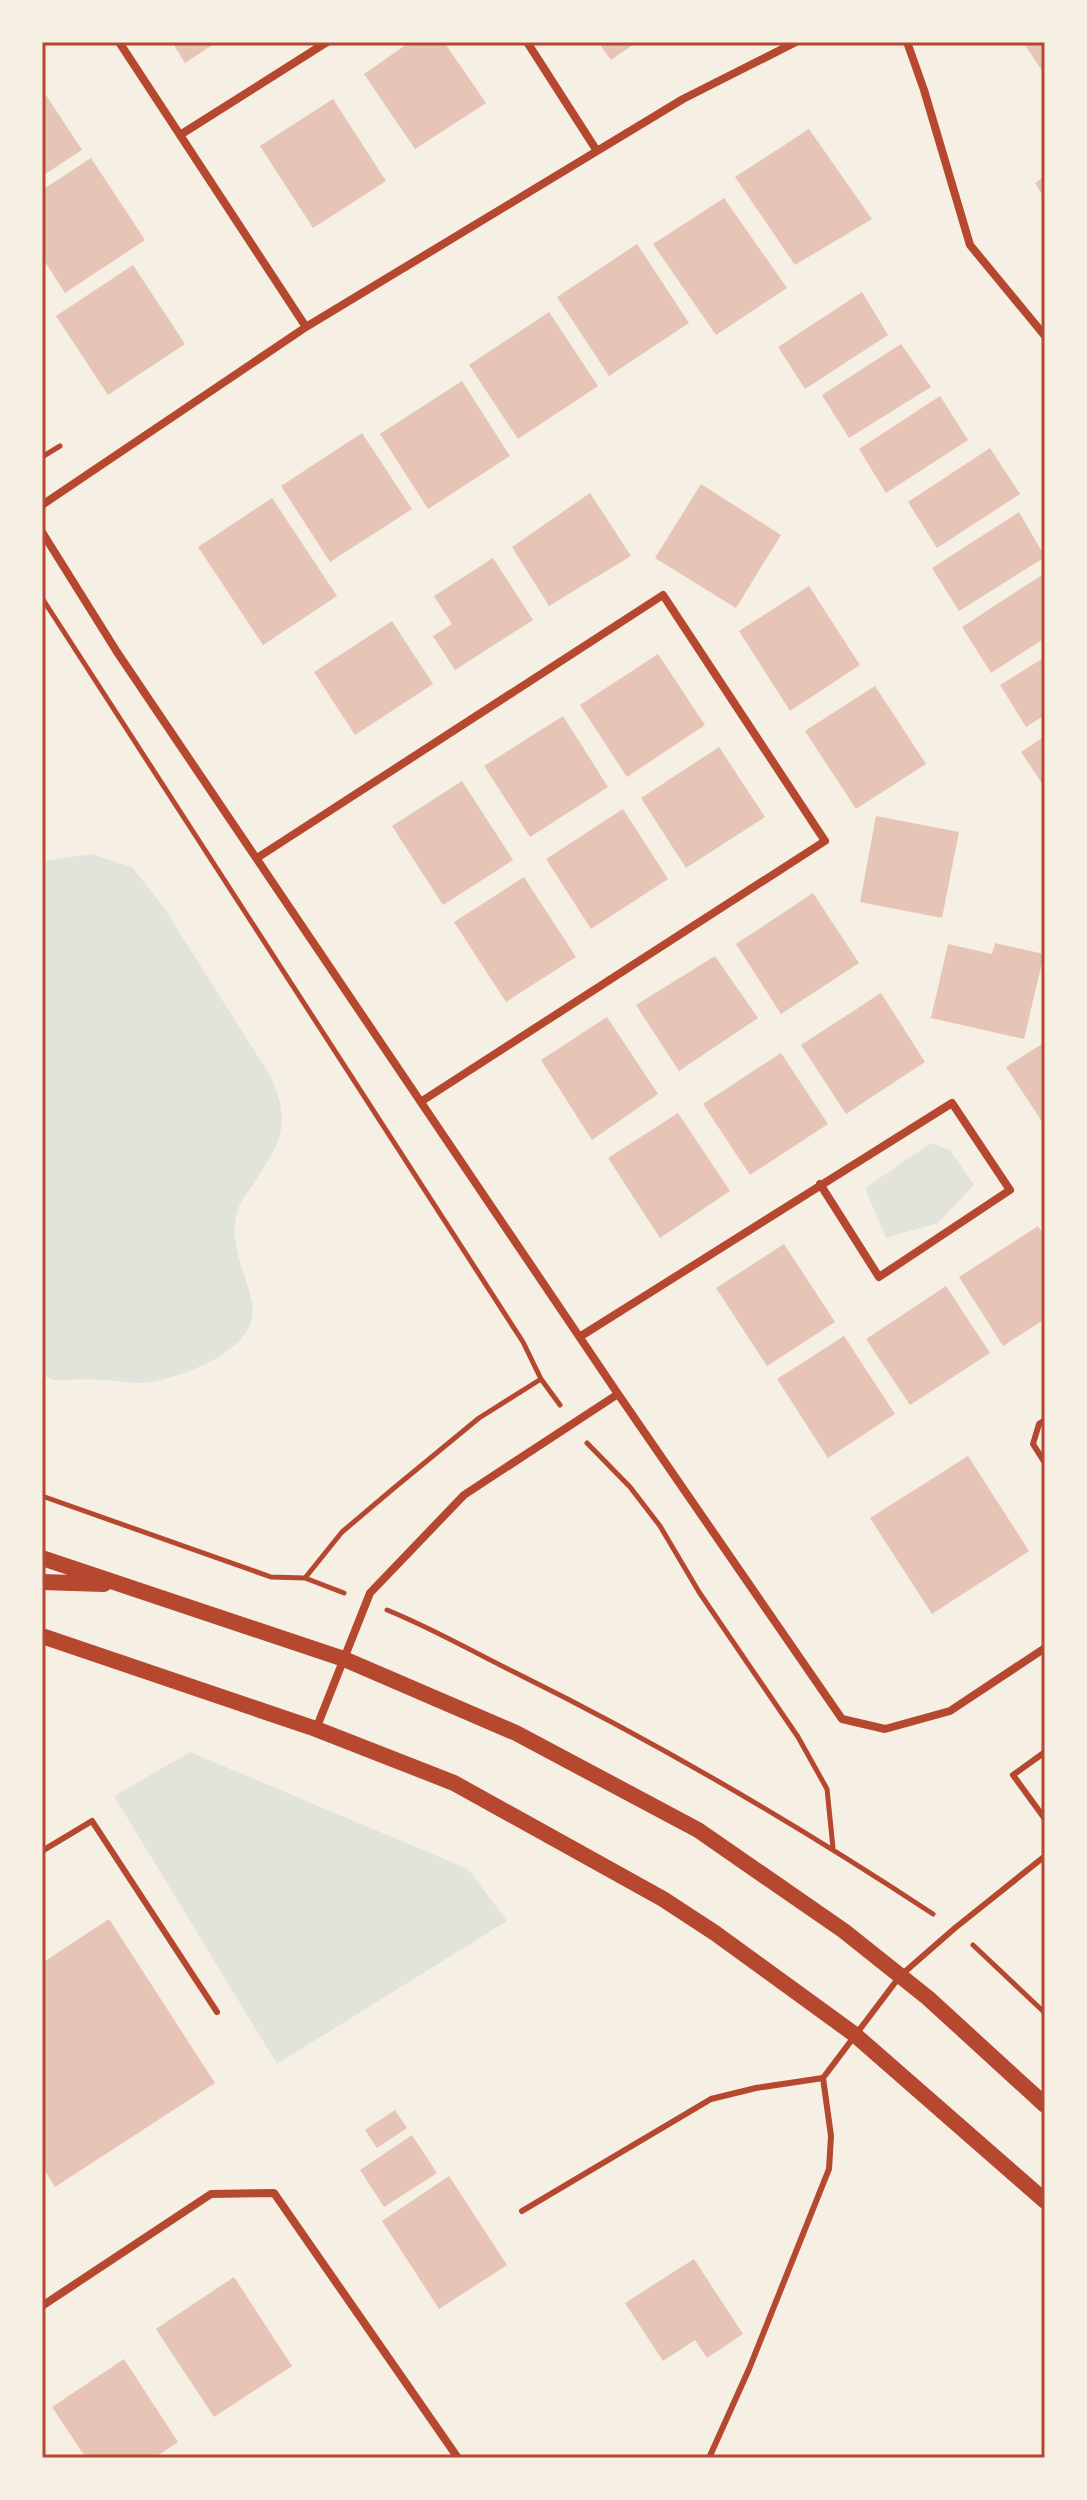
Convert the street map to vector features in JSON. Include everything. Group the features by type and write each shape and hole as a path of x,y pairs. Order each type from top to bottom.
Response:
{"main road":[{"path":"42,1558 344,1659 516,1733 698,1830 844,1931 928,1998 1045,2105"},
{"path":"42,1582 121,1585"},
{"path":"42,1636 316,1729 454,1783 663,1899 854,2034 1045,2201"}],"street":[{"path":"119,42 306,327"},
{"path":"180,135 327,42"},
{"path":"527,42 597,151"},
{"path":"42,505 306,327 683,99 796,42"},
{"path":"907,42 970,245 1045,336"},
{"path":"42,532 117,652 618,1394 842,1719 885,1729 950,1711 1045,1648"},
{"path":"257,858 663,595 825,841 422,1101"},
{"path":"581,1336 820,1184 952,1103 1010,1190 879,1277 820,1184"},
{"path":"316,1729 370,1593 464,1495 618,1394"},
{"path":"42,2306 211,2194 274,2193 458,2458"}],"lane":[{"path":"1045,1420 1039,1424 1033,1444 1045,1463"},
{"path":"1045,1752 1013,1775 1045,1819"},
{"path":"42,1851 92,1821 217,2012"},
{"path":"709,2458 749,2369 829,2169 831,2136 823,2078 900,1976 1045,1856"},
{"path":"522,2211 711,2099 756,2088 823,2078"}],"path":[{"path":"42,457 60,446"},
{"path":"42,598 372,1105 523,1342 541,1379 479,1418 394,1488 342,1532 305,1578"},
{"path":"588,1444 630,1487 660,1526 699,1592 798,1737 827,1789 834,1849"},
{"path":"42,1496 271,1577 305,1578 367,1602 605,1717 702,1770 834,1849 955,1928 1045,2013"}],"shaded area":[{"path":"91,854 132,867 164,908 271,1077 281,1108 277,1144 241,1202 235,1222 236,1246 252,1303 252,1319 245,1334 218,1358 182,1374 145,1383 53,1380 42,1375 42,861"},
{"path":"931,1143 950,1150 974,1185 938,1223 886,1238 865,1188"},
{"path":"190,1752 468,1869 507,1921 277,2064 114,1796"}],"building":[{"path":"172,42 217,42 185,63"},
{"path":"410,42 444,42 486,103 415,149 364,74"},
{"path":"598,42 637,42 611,60"},
{"path":"1023,42 1045,42 1045,75"},
{"path":"42,89 82,150 42,176"},
{"path":"333,99 386,181 313,228 260,146"},
{"path":"809,129 872,219 795,265 735,177"},
{"path":"91,158 145,240 65,293 42,257 42,190"},
{"path":"1045,176 1045,199 1035,183"},
{"path":"724,198 787,288 716,335 653,244"},
{"path":"637,244 689,323 609,376 557,297"},
{"path":"133,265 185,344 108,395 56,316"},
{"path":"862,292 888,335 805,389 778,347"},
{"path":"549,312 598,386 518,439 469,365"},
{"path":"901,344 931,387 849,438 822,395"},
{"path":"462,381 510,456 428,509 380,434"},
{"path":"940,396 968,440 886,493 859,449"},
{"path":"362,433 412,509 330,562 281,486"},
{"path":"990,448 1020,494 937,548 908,502"},
{"path":"701,484 781,535 736,608 655,558"},
{"path":"590,493 631,556 549,606 512,547"},
{"path":"272,498 337,596 263,645 198,547"},
{"path":"1019,512 1045,557 959,611 932,568"},
{"path":"493,558 533,620 455,670 433,636 452,624 434,596"},
{"path":"1045,573 1045,638 991,673 962,627"},
{"path":"809,586 860,665 790,711 739,631"},
{"path":"392,621 433,684 355,735 314,672"},
{"path":"658,654 705,725 627,777 580,705"},
{"path":"1045,657 1045,715 1026,727 1000,685"},
{"path":"875,686 926,764 856,809 805,731"},
{"path":"563,716 608,787 530,837 484,766"},
{"path":"1045,736 1045,788 1021,752"},
{"path":"719,747 765,817 686,868 641,798"},
{"path":"462,781 513,860 443,905 392,826"},
{"path":"623,809 668,879 591,929 546,859"},
{"path":"876,816 959,832 942,918 860,902"},
{"path":"524,877 576,957 506,1002 454,922"},
{"path":"813,893 859,963 781,1014 736,944"},
{"path":"995,943 1044,954 1024,1039 931,1018 948,944 992,954"},
{"path":"715,956 758,1018 679,1071 636,1005"},
{"path":"881,993 925,1062 846,1114 801,1045"},
{"path":"607,1017 658,1094 592,1140 541,1060"},
{"path":"1045,1042 1045,1126 1006,1067"},
{"path":"781,1053 828,1124 750,1175 703,1104"},
{"path":"678,1113 730,1191 660,1238 608,1158"},
{"path":"1038,1226 1045,1237 1045,1319 1003,1346 959,1277"},
{"path":"784,1244 835,1322 767,1366 716,1288"},
{"path":"946,1286 990,1353 910,1405 866,1339"},
{"path":"844,1336 895,1414 828,1458 777,1379"},
{"path":"968,1456 1029,1551 932,1614 870,1518"},
{"path":"109,1919 215,2083 55,2187 42,2166 42,1963"},
{"path":"395,2110 407,2128 377,2148 365,2130"},
{"path":"412,2135 437,2173 384,2207 360,2170"},
{"path":"449,2176 507,2265 439,2309 382,2221"},
{"path":"694,2259 743,2334 707,2358 695,2340 663,2361 625,2303"},
{"path":"234,2277 292,2366 214,2417 156,2329"},
{"path":"124,2359 178,2442 154,2458 86,2458 52,2407"}]}
